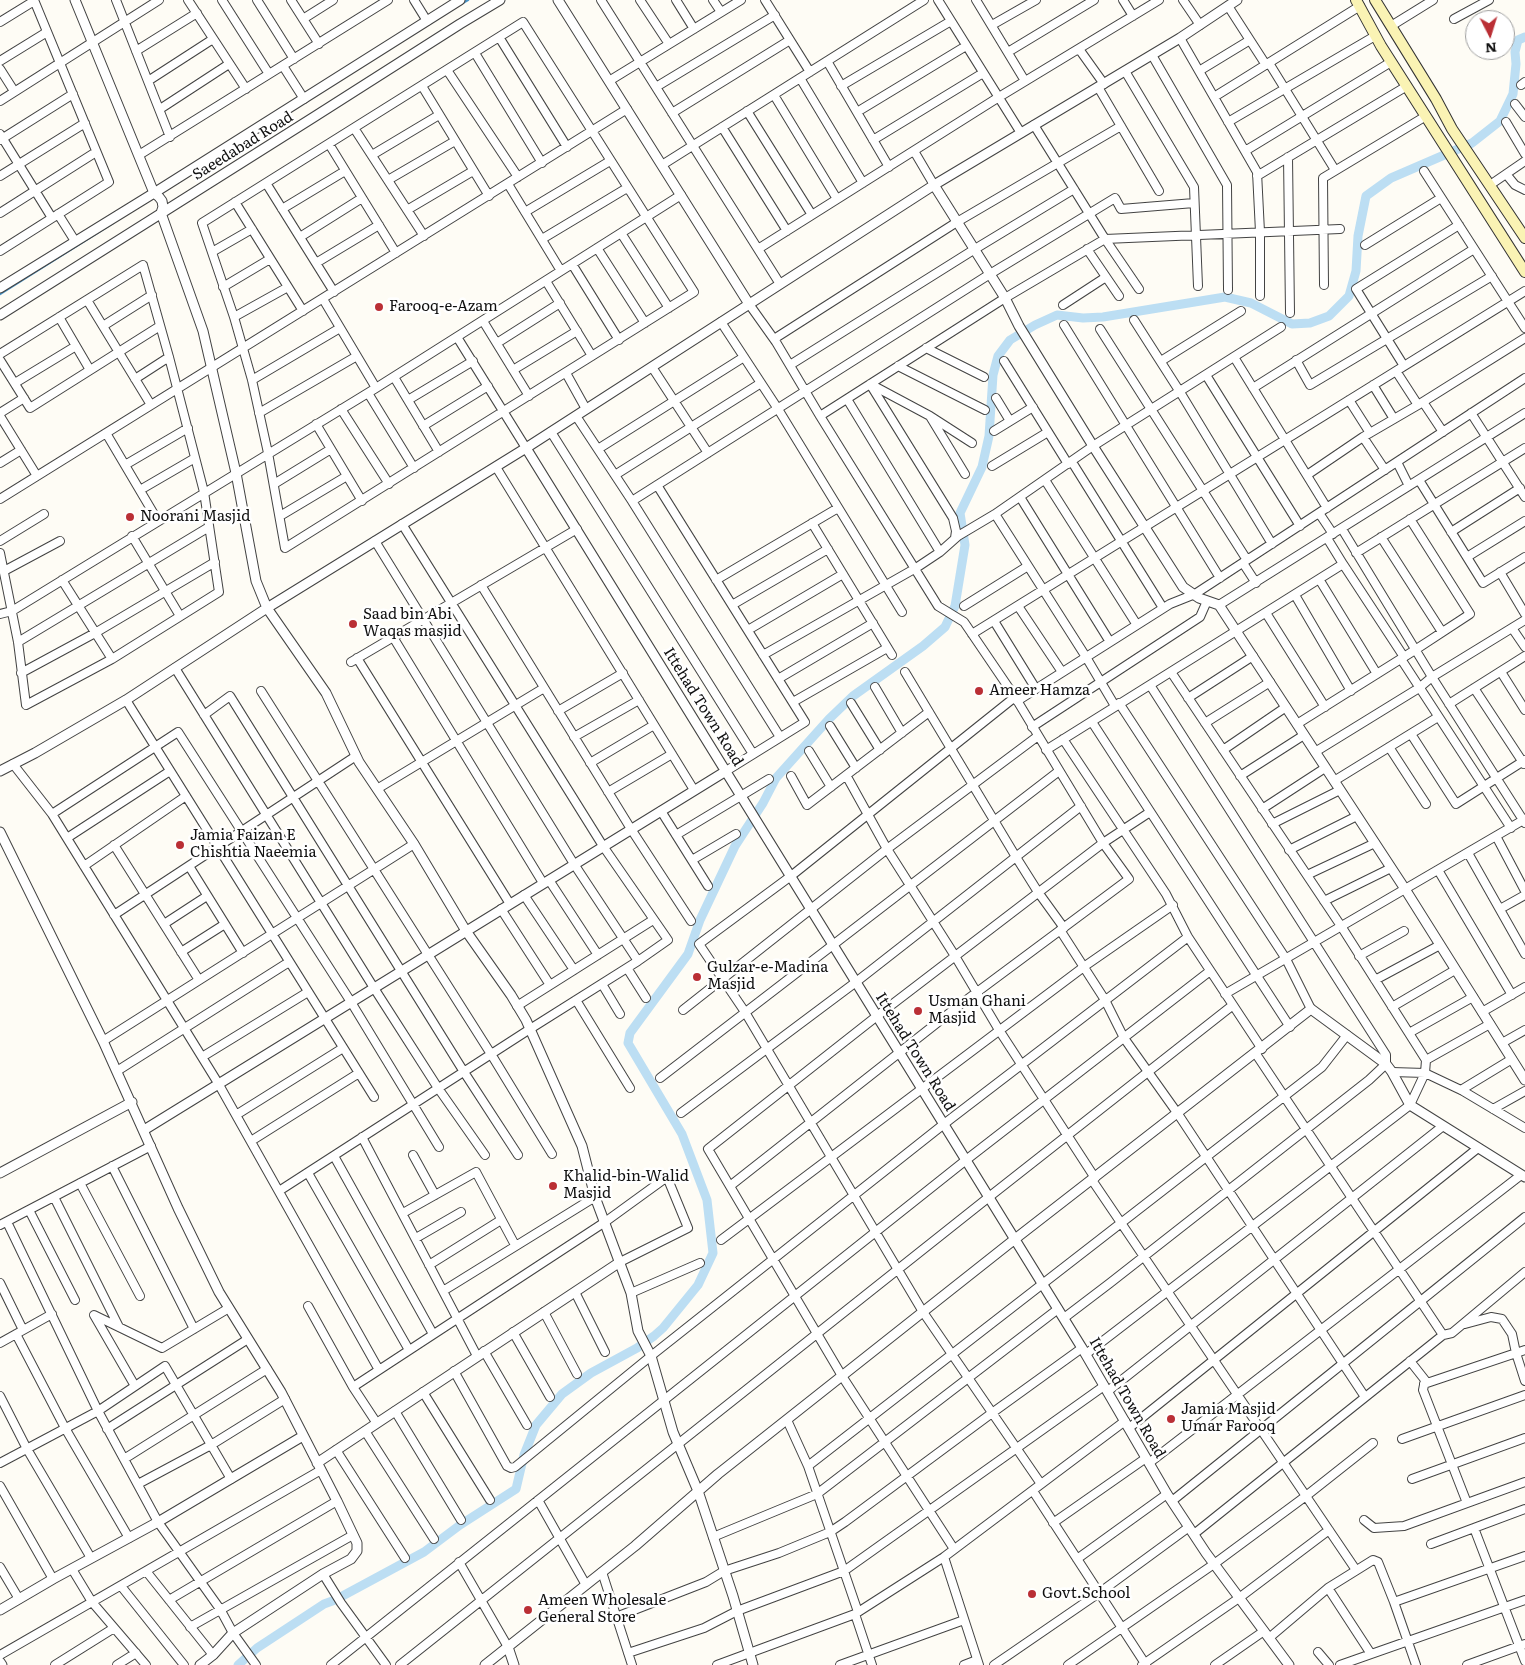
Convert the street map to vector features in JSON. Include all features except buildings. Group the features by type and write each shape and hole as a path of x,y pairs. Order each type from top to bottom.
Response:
{"main road":[{"path":"1375,0 1436,99 1452,129 1525,238"},
{"path":"1358,3 1391,62 1525,272"}],"street":[{"path":"0,22 34,0 109,182 0,251"},
{"path":"75,0 154,193 162,201 161,213 203,331 236,472 256,581 267,608 326,693 356,756 376,789 414,844 466,931 517,1006 530,1029 582,1146 595,1197 631,1293 638,1332 651,1356 678,1444 698,1491 753,1665"},
{"path":"116,0 170,136"},
{"path":"0,100 159,0"},
{"path":"188,0 246,89"},
{"path":"222,0 270,74"},
{"path":"257,0 294,59"},
{"path":"291,0 319,44"},
{"path":"303,20 333,0"},
{"path":"139,156 388,0"},
{"path":"414,0 427,21"},
{"name":"Saeedabad Road","path":"0,288 460,0"},
{"name":"Saeedabad Road","path":"0,315 500,0"},
{"path":"558,0 749,304 774,339 938,606 964,622 1016,699 1103,843 1128,879 976,993 730,1186"},
{"path":"601,0 780,284"},
{"path":"640,0 669,44"},
{"path":"676,0 694,29"},
{"path":"713,0 721,12"},
{"path":"609,81 741,0"},
{"path":"765,0 810,72"},
{"path":"662,165 924,0"},
{"path":"938,0 1021,133"},
{"path":"976,0 1025,81"},
{"path":"992,26 1036,0"},
{"path":"1008,52 1094,0"},
{"path":"1123,0 1133,16"},
{"path":"758,249 999,97 1159,0"},
{"path":"1183,0 1200,25"},
{"path":"0,771 126,700 267,608 526,448 934,185 1180,38 1237,0"},
{"path":"1391,26 1433,0"},
{"path":"1454,19 1489,0"},
{"path":"1214,97 1268,64 1358,3"},
{"path":"1228,6 1285,89 1335,170"},
{"path":"136,51 197,13"},
{"path":"656,87 775,16"},
{"path":"841,86 951,21"},
{"path":"523,22 694,292 286,548 252,380 234,317 202,222 499,37 523,22"},
{"path":"0,61 47,32"},
{"path":"1228,122 1375,36"},
{"path":"499,37 567,147"},
{"path":"1180,38 1257,172 1260,232 1260,296"},
{"path":"148,81 213,39"},
{"path":"672,113 790,40"},
{"path":"1199,71 1250,40"},
{"path":"857,112 966,46"},
{"path":"1079,49 1159,190"},
{"path":"475,53 542,163"},
{"path":"1152,55 1227,185 1228,290"},
{"path":"827,61 889,167"},
{"path":"1245,151 1391,62"},
{"path":"160,109 229,64"},
{"path":"283,66 304,98"},
{"path":"0,69 14,91"},
{"path":"447,70 518,178"},
{"path":"1125,71 1194,187 1198,286"},
{"path":"873,140 983,73"},
{"path":"800,78 863,183"},
{"path":"422,86 488,196"},
{"path":"1257,176 1407,86"},
{"path":"73,94 1,137 35,190 75,241"},
{"path":"774,95 837,199"},
{"path":"1516,104 1525,117"},
{"path":"0,500 627,110"},
{"path":"747,111 812,215"},
{"path":"372,155 439,115"},
{"path":"1324,285 1323,178 1426,116"},
{"path":"1506,122 1525,154"},
{"path":"0,176 85,124"},
{"path":"1034,125 1105,239 1139,289"},
{"path":"774,339 958,222 1121,126"},
{"path":"722,127 787,231"},
{"path":"354,128 424,236"},
{"path":"388,180 455,141"},
{"path":"329,144 396,253"},
{"path":"914,151 1006,298 1019,326 1093,446 1183,586 1207,601 1219,605 1405,889 1523,1074"},
{"path":"0,213 96,152"},
{"path":"1288,157 1290,313"},
{"path":"525,212 610,161"},
{"path":"1490,185 1525,161"},
{"path":"282,208 345,171"},
{"path":"407,210 473,171"},
{"path":"1424,171 1525,328"},
{"path":"1506,174 1515,185 1525,190"},
{"path":"266,183 334,292"},
{"path":"508,184 562,271"},
{"path":"542,239 627,188"},
{"path":"790,366 975,249 1074,190"},
{"path":"0,614 12,611 236,472 368,393 681,195"},
{"path":"300,237 362,198"},
{"path":"632,501 990,274 1115,198 1121,209 1194,203"},
{"path":"1365,245 1441,198"},
{"path":"235,202 303,311"},
{"path":"316,264 379,225"},
{"path":"1404,366 1356,289 1459,225"},
{"path":"212,252 252,229"},
{"path":"820,416 1006,298 1105,239 1340,229"},
{"path":"621,233 669,308"},
{"path":"597,248 646,323"},
{"path":"1087,249 1119,296"},
{"path":"1252,388 1474,249"},
{"path":"223,287 270,259"},
{"path":"572,264 618,340"},
{"path":"0,354 143,265 178,389 204,492 219,592 112,659 26,705 18,642 0,553"},
{"path":"1296,360 1310,385 1492,276"},
{"path":"1063,305 1106,277"},
{"path":"546,281 592,356"},
{"path":"234,317 288,287"},
{"path":"972,634 1525,290"},
{"path":"103,326 152,295"},
{"path":"322,299 376,388"},
{"path":"87,300 151,405"},
{"path":"497,343 560,304"},
{"path":"1161,361 1241,311"},
{"path":"59,317 90,370"},
{"path":"1134,320 1272,544"},
{"path":"483,321 529,396"},
{"path":"721,322 778,409 902,612"},
{"path":"1064,325 1220,578"},
{"path":"0,360 30,408 160,326"},
{"path":"763,655 916,568 940,552 956,537 995,514 1093,446 1281,327"},
{"path":"252,380 340,328"},
{"path":"1100,328 1203,491 1256,582"},
{"path":"514,370 577,331"},
{"path":"458,337 526,448"},
{"path":"1307,475 1367,435 1421,404 1525,338"},
{"path":"15,383 76,346"},
{"path":"926,348 984,377"},
{"path":"259,413 357,356"},
{"path":"598,449 744,357"},
{"path":"1234,357 1327,508"},
{"path":"135,379 169,358"},
{"path":"408,400 473,361"},
{"path":"1004,361 1163,608"},
{"path":"898,366 985,410"},
{"path":"652,367 708,453"},
{"path":"1396,371 1443,432"},
{"path":"566,373 586,409"},
{"path":"1206,375 1300,526"},
{"path":"394,377 439,452"},
{"path":"1041,1484 923,1312 745,1012 699,944 791,876 950,748 1016,699 1163,608 1195,594 1525,378"},
{"path":"615,475 761,383"},
{"path":"870,384 930,416 972,442"},
{"path":"870,384 953,518 956,537"},
{"path":"1373,385 1394,419"},
{"path":"423,426 488,386"},
{"path":"368,393 414,468"},
{"path":"24,398 0,415 3,428 21,450 37,476"},
{"path":"996,398 1010,421"},
{"path":"847,399 940,552"},
{"path":"1349,400 1385,470"},
{"path":"994,431 1033,407"},
{"path":"341,409 389,484"},
{"path":"1471,413 1525,496"},
{"path":"1219,605 1525,413"},
{"path":"576,416 632,501 780,737"},
{"path":"930,416 965,474"},
{"path":"316,424 362,501"},
{"path":"125,465 188,428"},
{"path":"551,432 753,754"},
{"path":"992,466 1048,432"},
{"path":"106,433 158,521"},
{"name":"Ittehad Town Road","path":"526,448 1064,1318 1169,1497 1214,1564 1289,1665"},
{"path":"1356,553 1525,448"},
{"path":"274,484 331,449"},
{"path":"0,463 21,450"},
{"path":"140,490 195,458"},
{"path":"1397,462 1409,486"},
{"path":"496,467 694,790"},
{"path":"280,516 347,476"},
{"path":"1045,480 1137,625"},
{"path":"1419,480 1483,583 1525,558"},
{"path":"144,1130 805,722 657,485"},
{"path":"1451,532 1520,488"},
{"path":"1020,497 1110,642"},
{"path":"716,580 838,508"},
{"path":"1319,513 1343,564 1403,658 1419,688 1511,828"},
{"path":"0,541 44,514"},
{"path":"995,514 1101,682 1286,959 1312,1009 1386,1064 1410,1105 1523,1176 1399,1269 1237,1395 1148,1460 1054,1522"},
{"path":"1297,724 1470,614 1410,519"},
{"path":"1467,557 1525,521"},
{"path":"793,702 890,651 812,523"},
{"path":"279,1191 668,940 603,846 402,524"},
{"path":"18,642 209,527"},
{"path":"510,904 422,762 354,660 577,529"},
{"path":"1225,994 1524,821 1415,650 1342,529"},
{"path":"132,536 180,616"},
{"path":"1381,537 1442,632"},
{"path":"4,570 60,541"},
{"path":"375,541 574,864 638,961"},
{"path":"732,605 828,549"},
{"path":"21,673 95,633 215,562"},
{"path":"1046,750 1343,564"},
{"path":"964,606 1028,566"},
{"path":"1500,572 1525,614"},
{"path":"748,630 843,574"},
{"path":"1319,579 1377,674"},
{"path":"62,580 112,659"},
{"path":"481,586 690,921"},
{"path":"1294,595 1350,691"},
{"path":"1032,727 1200,617 1207,601"},
{"path":"1018,606 1062,672"},
{"path":"1266,613 1325,707"},
{"path":"1315,752 1525,620"},
{"path":"994,621 1036,688"},
{"path":"778,679 873,623"},
{"path":"1512,628 1525,647"},
{"path":"394,637 457,741 546,881 598,955"},
{"path":"1188,698 1253,656"},
{"path":"1449,704 1525,656"},
{"path":"175,668 374,988 438,1088 485,1155"},
{"path":"905,672 1016,857 1085,966 1124,1038 1178,1114 1365,1397"},
{"path":"616,1617 706,1582 724,1571 779,1554 830,1532 992,1413 1084,1351 1167,1291 1410,1105 1426,1073 1426,1060 1341,926 1171,672"},
{"path":"1500,672 1525,710"},
{"path":"558,711 623,673"},
{"path":"1205,723 1270,682"},
{"path":"1064,1318 1369,1080 1386,1064 1386,1055 1150,685"},
{"path":"875,687 902,733"},
{"path":"376,789 544,688"},
{"path":"1411,734 1456,804 1496,778 1524,763 1474,688"},
{"path":"261,691 491,1054 552,1154"},
{"path":"204,714 230,696 464,1072 518,1155"},
{"path":"126,700 374,1097"},
{"path":"574,737 639,700"},
{"path":"851,703 880,750"},
{"path":"1223,750 1286,707"},
{"path":"792,776 807,805 929,712"},
{"path":"1334,781 1438,717"},
{"path":"1092,722 1290,1026"},
{"path":"590,763 654,724"},
{"path":"830,726 856,768"},
{"path":"52,814 178,732 351,1002 440,1147"},
{"path":"1240,776 1304,735"},
{"path":"683,1010 887,849 1038,736"},
{"path":"1064,739 1173,905 1188,937 1233,1005 1284,1096 1443,1334"},
{"path":"1389,747 1426,804"},
{"path":"809,751 831,787"},
{"path":"608,792 672,754"},
{"path":"114,915 356,756"},
{"path":"14,764 52,814 218,1083 379,1370"},
{"path":"1262,809 1325,768"},
{"path":"67,838 170,771"},
{"path":"660,1078 1059,771"},
{"path":"846,775 909,886 955,956 976,993 1093,1179 1356,1570"},
{"path":"676,835 743,798 769,779"},
{"path":"1272,824 1340,790"},
{"path":"84,866 186,796"},
{"path":"681,1113 856,982 1081,806"},
{"path":"661,810 708,886"},
{"path":"954,1550 842,1376 708,1149 1038,892 1103,843 1150,812"},
{"path":"1289,850 1357,816"},
{"path":"0,832 103,1041 178,1208 219,1292 285,1399 357,1543 357,1551 351,1560 323,1574 233,1633 213,1655 200,1665"},
{"path":"692,860 736,834"},
{"path":"1496,836 1525,891"},
{"path":"1307,875 1375,843"},
{"path":"103,1041 414,844"},
{"path":"114,845 199,980"},
{"path":"1468,853 1525,954"},
{"path":"189,866 243,953"},
{"path":"1324,901 1391,868"},
{"path":"1438,870 1512,995"},
{"path":"524,895 574,970"},
{"path":"1500,909 1525,895"},
{"path":"164,924 207,896"},
{"path":"720,1240 1085,966 1173,905"},
{"path":"501,909 550,985"},
{"path":"517,1006 653,920"},
{"path":"181,952 225,924"},
{"path":"1360,956 1404,931"},
{"path":"454,1371 507,1466 515,1467 651,1356 944,1124 1188,937"},
{"path":"1375,980 1440,945"},
{"path":"117,1071 289,962"},
{"path":"627,968 646,998"},
{"path":"1392,1007 1456,970"},
{"path":"331,1665 966,1160 1210,971"},
{"path":"602,984 620,1014"},
{"path":"1482,1012 1525,987"},
{"path":"202,1057 308,992"},
{"path":"1409,1033 1473,997"},
{"path":"576,1000 630,1088"},
{"path":"400,1665 988,1196 1233,1005"},
{"path":"485,1665 635,1546 698,1491 842,1376 1015,1239 1312,1009"},
{"path":"1426,1060 1490,1024"},
{"path":"1502,1043 1525,1030"},
{"path":"808,1466 1322,1067 1347,1035"},
{"path":"236,1115 343,1048"},
{"path":"1461,1090 1512,1059"},
{"path":"1392,1072 1426,1073 1461,1090 1525,1128"},
{"path":"251,1140 359,1073"},
{"path":"1493,1109 1525,1091"},
{"path":"0,1173 132,1102"},
{"path":"628,1653 704,1628 737,1611 844,1571 1016,1448 1106,1389 1191,1326 1443,1126"},
{"path":"362,1138 457,1318 527,1425"},
{"path":"151,1146 3,1224 52,1314 107,1429 158,1522 220,1609 233,1633 256,1665"},
{"path":"717,1665 856,1613 944,1557 1041,1484 1127,1425 1214,1360 1478,1148"},
{"path":"413,1155 436,1195"},
{"path":"334,1156 433,1334"},
{"path":"112,1166 194,1329"},
{"path":"308,1172 408,1350"},
{"path":"403,1213 476,1172 515,1245"},
{"path":"0,1655 179,1552 319,1466 336,1450 376,1422 620,1262 688,1228 667,1178 605,1222 353,1387"},
{"path":"80,1183 140,1296"},
{"path":"54,1197 119,1327"},
{"path":"443,1291 595,1197"},
{"path":"29,1210 75,1300"},
{"path":"416,1238 461,1212"},
{"path":"1077,1558 1169,1497 1261,1430 1525,1218"},
{"path":"430,1265 502,1220"},
{"path":"631,1293 700,1262"},
{"path":"994,1665 1192,1531 1284,1463 1443,1334 1452,1333 1525,1272"},
{"path":"0,1283 20,1332 65,1428 130,1538"},
{"path":"575,1292 605,1352"},
{"path":"308,1306 353,1387 376,1422"},
{"path":"135,1386 94,1315 162,1348 229,1308"},
{"path":"713,1537 817,1494 1058,1309"},
{"path":"544,1312 577,1374"},
{"path":"0,1343 52,1314"},
{"path":"1461,1325 1491,1317 1502,1319 1512,1334 1525,1381"},
{"path":"513,1332 550,1397"},
{"path":"107,1429 248,1339"},
{"path":"1424,1384 1525,1350"},
{"path":"1410,1361 1425,1380 1423,1390 1467,1503"},
{"path":"0,1463 98,1411 165,1366 231,1479"},
{"path":"124,1459 267,1369"},
{"path":"423,1392 490,1500"},
{"path":"1402,1439 1525,1395"},
{"path":"0,1396 27,1448 91,1558"},
{"path":"138,1484 211,1445 285,1399"},
{"path":"395,1411 461,1520"},
{"path":"787,1420 808,1466 844,1571 872,1665"},
{"path":"365,1430 434,1539"},
{"path":"0,1610 158,1522 303,1436"},
{"path":"1412,1478 1525,1438"},
{"path":"1068,1665 1214,1564 1306,1496 1373,1442"},
{"path":"336,1450 404,1558"},
{"path":"1364,1520 1374,1528 1404,1526 1525,1482"},
{"path":"0,1486 53,1579"},
{"path":"1033,1490 1144,1664 1239,1598 1329,1530"},
{"path":"538,1500 586,1585"},
{"path":"169,1600 337,1501"},
{"path":"1431,1544 1525,1509"},
{"path":"1474,1528 1504,1607 1522,1646 1525,1661"},
{"path":"190,1627 353,1535"},
{"path":"1394,1602 1525,1556"},
{"path":"944,1557 978,1663 964,1665"},
{"path":"1215,1665 1267,1635 1328,1588 1373,1560 1378,1562 1416,1665"},
{"path":"459,1562 508,1647 514,1665"},
{"path":"0,1567 19,1599"},
{"path":"72,1569 92,1602 146,1665"},
{"path":"146,1571 213,1655"},
{"path":"602,1572 632,1665"},
{"path":"323,1574 339,1600 386,1665"},
{"path":"121,1586 184,1665"},
{"path":"1328,1588 1371,1654"},
{"path":"1340,1665 1525,1600"},
{"path":"840,1665 964,1620"},
{"path":"55,1665 114,1628"},
{"path":"1467,1665 1522,1646"},
{"path":"1318,1652 1329,1665"},
{"path":"117,1665 136,1653"}],"waterway":[{"path":"461,4 468,0"},
{"path":"238,1665 257,1648 324,1604 335,1600 424,1552 460,1525 516,1489 524,1455 536,1425 562,1394 591,1373 637,1348 654,1336 663,1328 698,1285 713,1253 707,1200 682,1134 628,1043 630,1033 688,954 700,920 735,846 763,803 776,778 829,719 853,696 923,646 945,627 955,606 965,545 960,513 982,467 989,436 993,375 998,356 1010,340 1035,325 1057,315 1083,318 1103,317 1225,297 1251,303 1292,324 1310,323 1329,316 1349,296 1356,271 1358,236 1366,196 1391,178 1472,143 1500,121 1513,94 1516,64 1515,52 1518,40 1525,37"},
{"path":"0,294 113,223"}],"place":[{"name":"Farooq-e-Azam","path":"379,307"},
{"name":"Noorani Masjid","path":"130,517"},
{"name":"Saad bin Abi Waqas masjid","path":"353,624"},
{"name":"Ameer Hamza","path":"979,691"},
{"name":"Jamia Faizan E Chishtia Naeemia","path":"180,845"},
{"name":"Gulzar-e-Madina Masjid","path":"697,977"},
{"name":"Usman Ghani Masjid","path":"918,1011"},
{"name":"Khalid-bin-Walid Masjid","path":"553,1186"},
{"name":"Jamia Masjid Umar Farooq","path":"1171,1419"},
{"name":"Govt.School","path":"1032,1594"},
{"name":"Ameen Wholesale General Store","path":"528,1610"}]}
